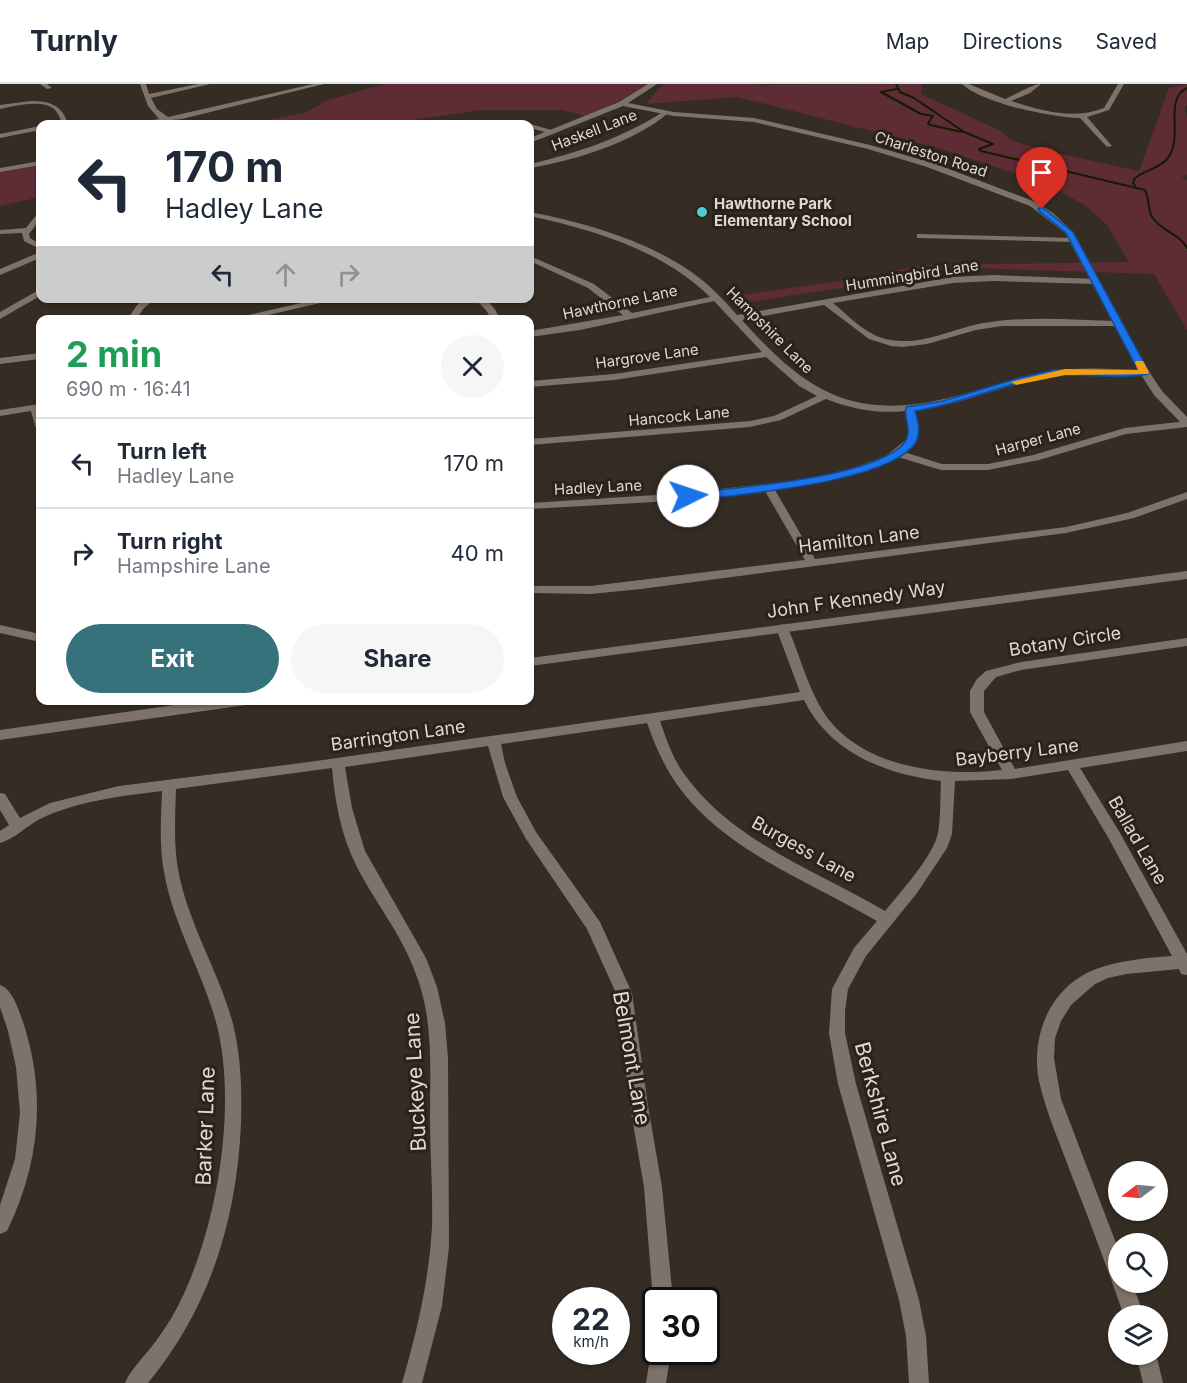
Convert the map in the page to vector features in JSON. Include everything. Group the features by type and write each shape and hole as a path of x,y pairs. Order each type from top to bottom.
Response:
{"street":[{"path":"143,84 146,97 159,116 168,119"},
{"path":"146,97 207,84"},
{"path":"162,120 321,84"},
{"path":"534,139 622,104 653,84"},
{"path":"965,84 1005,101 1040,112 1081,115 1107,109 1121,84"},
{"path":"1005,101 1028,92 1038,84"},
{"path":"36,104 47,98 47,88"},
{"path":"636,96 635,100 648,109"},
{"path":"0,107 36,104 56,108 61,113 63,120"},
{"name":"Charleston Road","path":"622,104 665,112 754,120 908,158 1033,204 1064,226 1074,240 1144,372 1158,393 1187,423"},
{"name":"Haskell Lane","path":"534,165 584,151 640,128 665,112"},
{"path":"1081,115 1109,146"},
{"path":"534,127 553,132"},
{"path":"0,136 36,129"},
{"path":"0,170 36,164"},
{"name":"Hampshire Lane","path":"534,215 575,224 661,258 689,274 800,382 825,396 859,406 910,409 944,404 1022,380 1054,373 1144,372"},
{"path":"0,232 26,231 36,220"},
{"path":"26,231 27,239 36,245"},
{"path":"920,236 1074,240"},
{"path":"0,272 36,257"},
{"path":"534,260 598,290 630,316"},
{"name":"Hummingbird Lane","path":"735,318 966,279 1095,281"},
{"path":"0,316 36,295"},
{"name":"Hawthorne Lane","path":"534,333 580,327 716,298"},
{"path":"826,302 862,333 892,343 914,343 975,327 1010,323 1119,324"},
{"path":"134,315 145,303"},
{"path":"255,315 314,303"},
{"path":"484,303 494,315"},
{"name":"Hargrove Lane","path":"534,384 629,375 769,354"},
{"path":"0,362 36,357"},
{"name":"Hancock Lane","path":"534,442 750,424 777,418 825,396"},
{"path":"0,413 36,408"},
{"path":"898,454 907,447 914,435 910,409"},
{"name":"Harper Lane","path":"898,454 940,467 987,467 1035,458 1125,431 1187,423"},
{"name":"Hadley Lane","path":"534,506 769,489 859,470 898,454"},
{"path":"769,489 812,564"},
{"name":"Hamilton Lane","path":"534,590 606,589 1084,527 1130,516 1187,495"},
{"name":"John F Kennedy Way","path":"534,661 1187,574"},
{"name":"Bayberry Lane","path":"782,628 809,696 830,729 857,750 912,773 948,778 1011,774 1187,746"},
{"path":"0,629 36,637"},
{"name":"Botany Circle","path":"1011,774 977,712 977,691 982,682 991,675 1021,666 1187,642"},
{"name":"Barrington Lane","path":"0,838 17,825 55,807 119,791 338,763 809,696"},
{"path":"0,735 211,705"},
{"name":"Burgess Lane","path":"652,717 678,776 709,811 771,856 840,891 886,919"},
{"name":"Belmont Lane","path":"493,740 510,797 531,835 594,926 624,993 639,1106 653,1187 662,1287"},
{"name":"Buckeye Lane","path":"338,763 344,816 354,845 370,878 394,913 415,951 431,992 436,1013 440,1076 441,1230 433,1296 412,1383"},
{"name":"Ballad Lane","path":"1071,765 1115,837 1185,965"},
{"name":"Berkshire Lane","path":"919,1383 916,1336 909,1300 847,1084 837,1034 840,989 860,952 912,889 940,848 945,834 948,778"},
{"name":"Barker Lane","path":"135,1383 156,1358 201,1280 225,1195 232,1141 233,1091 229,1045 203,961 174,886 168,851 169,785"},
{"path":"0,798 17,825"},
{"path":"1108,1246 1054,1107 1047,1083 1046,1041 1051,1023 1060,1006 1071,992 1087,981 1122,968 1185,965"},
{"path":"0,993 12,1016 25,1062 29,1117 26,1152 13,1196 0,1225"},
{"path":"656,1383 659,1365"},
{"path":"1149,1365 1153,1383"}],"shaded area":[{"path":"385,84 647,84 618,102 585,116 562,110 480,110 414,120 267,120 304,113 328,100"},
{"path":"663,84 755,84 771,88 764,85 922,84 921,94 999,130 1012,141 1139,171 1169,88 1187,84 1185,108 1187,175 1181,178 1187,180 1187,330 1154,274 974,268 929,272 882,282 742,303 734,296 874,276 921,265 1129,262 1107,225 1086,206 1049,185 938,148 738,97 646,104"},
{"path":"36,165 36,198 0,206 0,170"}],"waterway":[{"path":"896,84 900,92 914,98 964,132 993,144 979,149 981,151 1145,190 1152,217 1180,239 1187,248"},
{"path":"1135,186 1133,183 1135,178 1160,165 1168,158 1174,139 1176,101 1187,88"},
{"path":"897,89 881,92 921,114 933,116 928,123 930,125 962,132"}],"slow traffic":[{"path":"1016,382 1065,372 1144,372 1140,363"}],"place":[{"name":"Hawthorne Park Elementary School","path":"702,212"}],"route":[{"path":"688,496 794,486 889,460 907,447 914,435 910,409 944,404 1022,380 1054,373 1144,372 1069,232 1042,209"}]}
